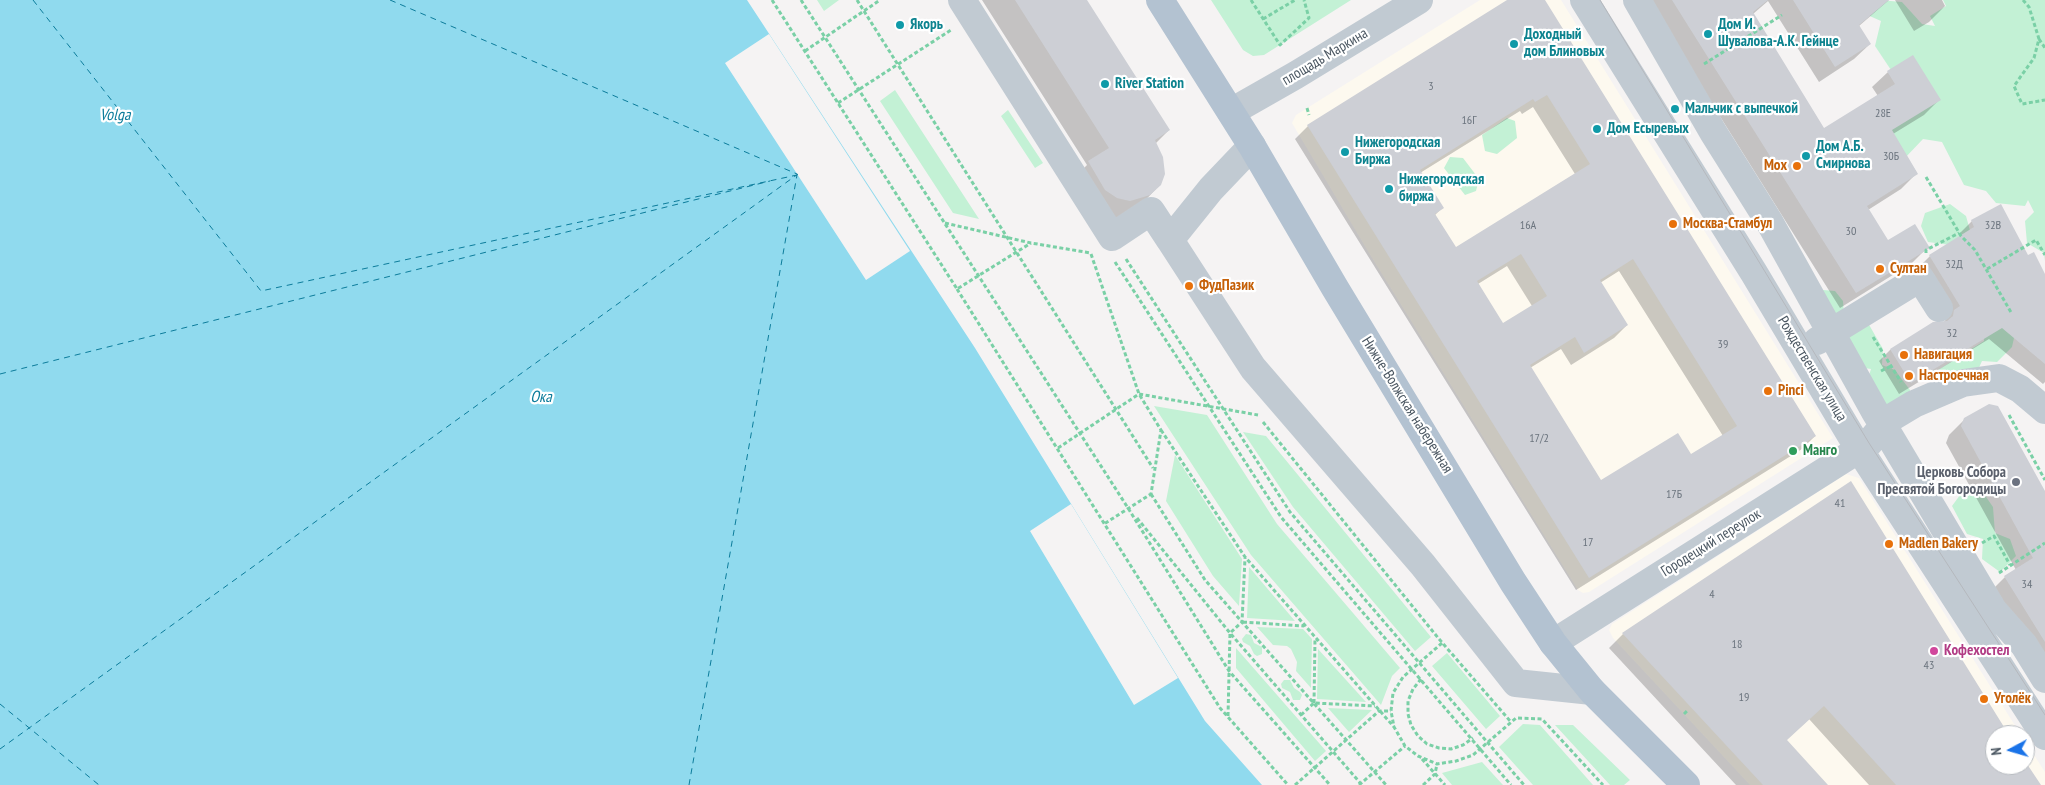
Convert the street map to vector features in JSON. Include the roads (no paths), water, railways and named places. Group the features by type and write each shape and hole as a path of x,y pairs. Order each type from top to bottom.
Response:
{"main road":[{"name":"Нижне-Волжская набережная","path":"1160,0 1252,146 1334,288 1513,582 1553,643 1592,691 1686,785"}],"street":[{"path":"962,0 1102,244 1150,211 1253,368 1423,565 1516,684 1592,691"},
{"name":"площадь Маркина","path":"1230,112 1296,75 1419,0"},
{"name":"Рождественская улица","path":"1637,0 1712,132 1770,224 1832,332 1870,439 2045,736"},
{"name":"Рождественская улица","path":"1588,1 1801,351 1870,439 1993,610 2024,645 2045,679"},
{"path":"1170,240 1211,189 1252,146"},
{"path":"1801,351 1920,278 1938,308"},
{"name":"Городецкий переулок","path":"1553,643 1870,439 1889,419 1914,404 1963,383 1999,378 2020,389 2045,410"}],"water":[{"name":"Ока","path":"0,0 747,0 975,348 1205,721 1262,785 0,785"}],"tram line":[{"path":"1600,0 1869,443 2045,715"}],"place":[{"name":"Якорь","path":"900,25"},
{"name":"Дом И. Шувалова-А.К. Гейнце","path":"1708,34"},
{"name":"Доходный дом Блиновых","path":"1514,44"},
{"name":"River Station","path":"1105,84"},
{"name":"Мальчик с выпечкой","path":"1675,109"},
{"name":"Дом Есыревых","path":"1597,129"},
{"name":"Нижегородская Биржа","path":"1345,152"},
{"name":"Дом А.Б. Смирнова","path":"1806,156"},
{"name":"Мох","path":"1797,166"},
{"name":"Нижегородская биржа","path":"1389,189"},
{"name":"Москва-Стамбул","path":"1673,224"},
{"name":"Султан","path":"1880,269"},
{"name":"ФудПазик","path":"1189,286"},
{"name":"Навигация","path":"1904,355"},
{"name":"Настроечная","path":"1909,376"},
{"name":"Pinci","path":"1768,391"},
{"name":"Манго","path":"1793,451"},
{"name":"Церковь Собора Пресвятой Богородицы","path":"2016,482"},
{"name":"Madlen Bakery","path":"1889,544"},
{"name":"Кофехостел","path":"1934,651"},
{"name":"Уголёк","path":"1984,699"}],"water label":[{"name":"Volga","path":"115,115"}]}
